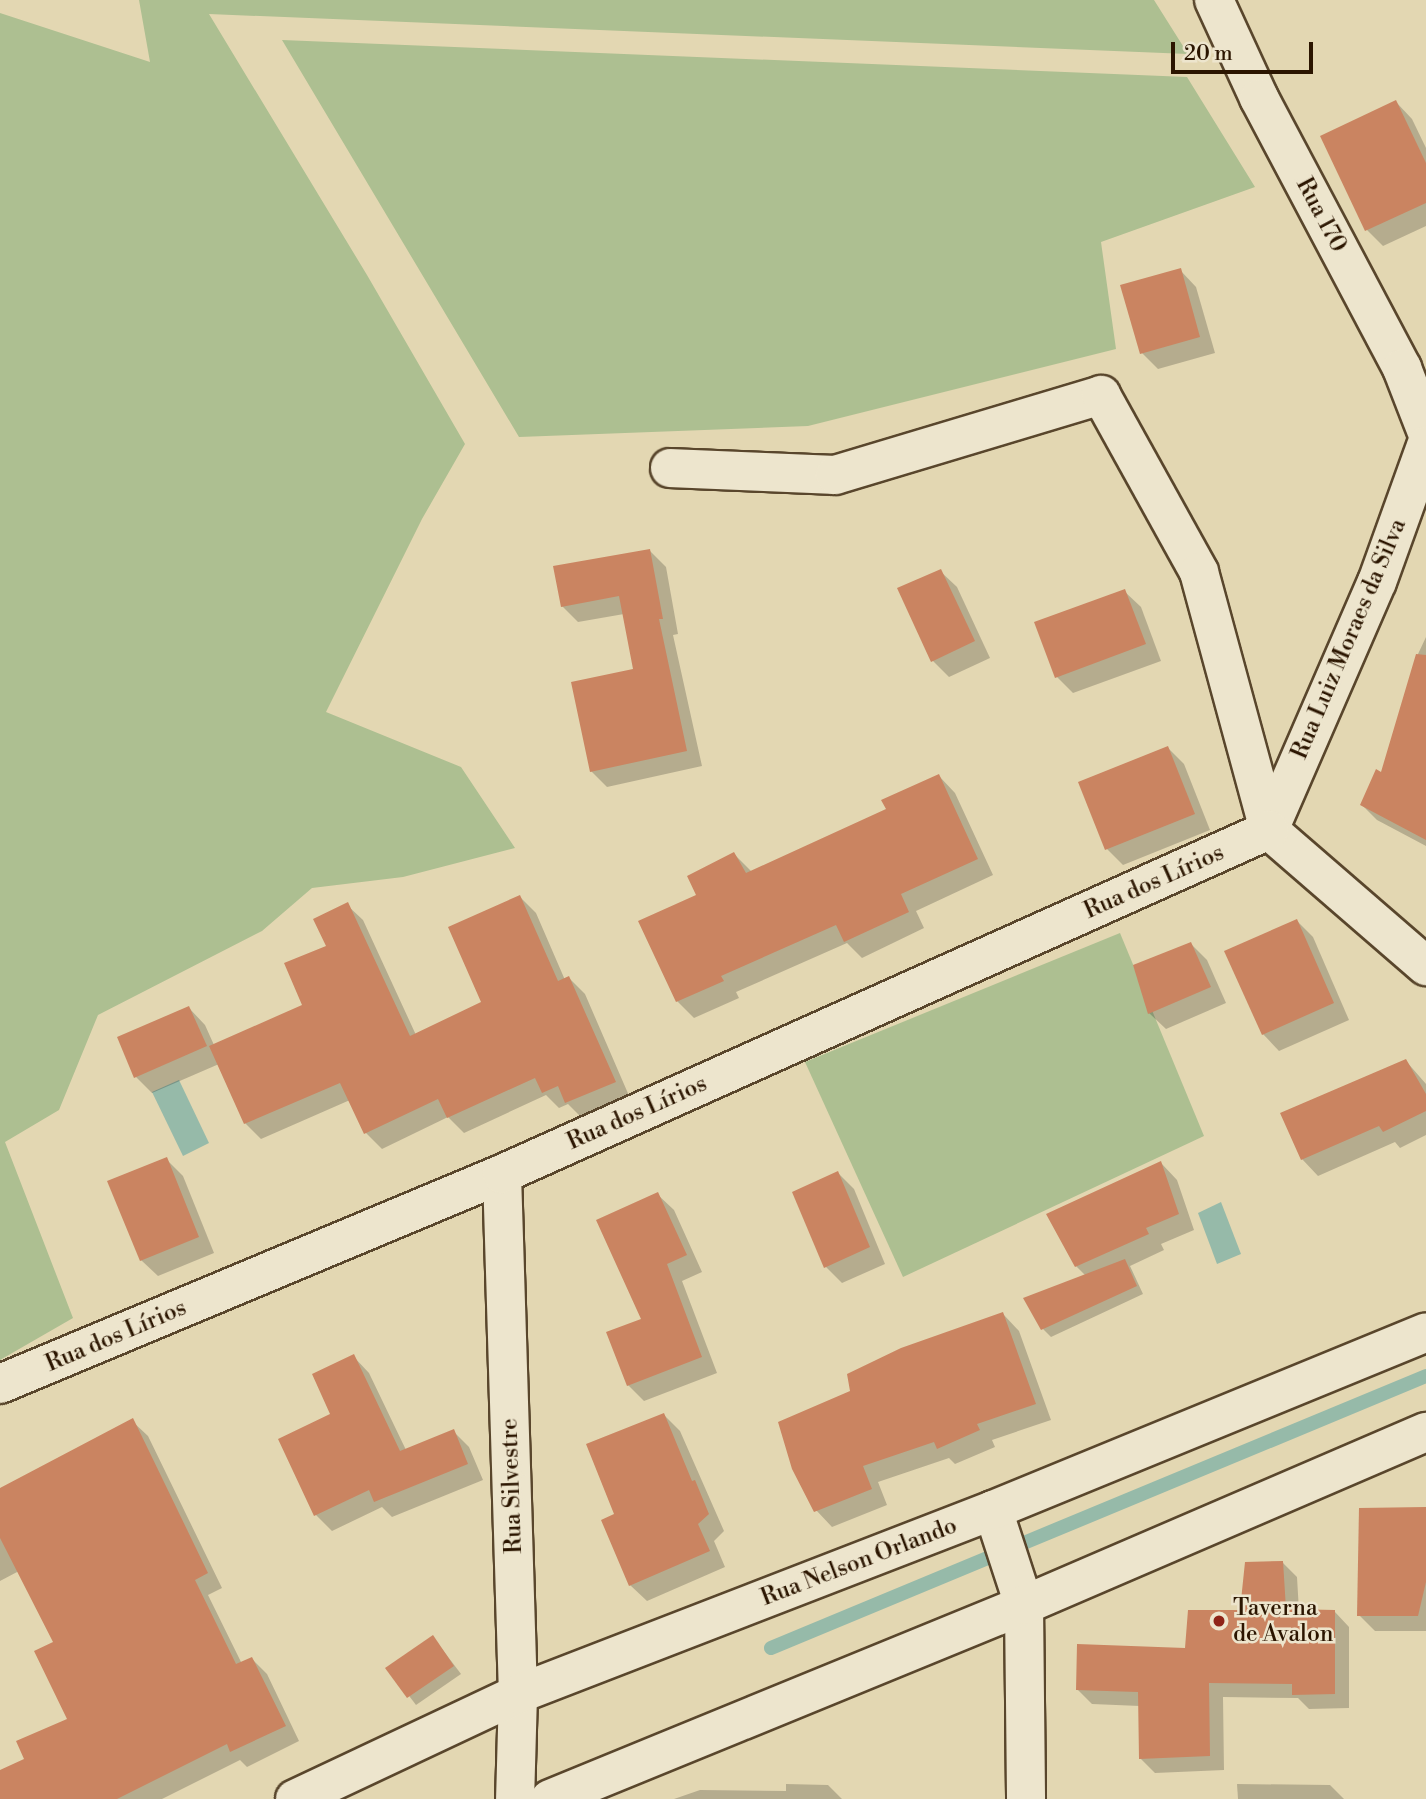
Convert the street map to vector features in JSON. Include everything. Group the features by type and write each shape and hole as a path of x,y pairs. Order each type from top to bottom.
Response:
{"street":[{"name":"Rua 170","path":"1213,0 1259,98 1402,368 1426,430"},
{"path":"670,468 835,475 1101,395 1199,572 1269,831 1426,967"},
{"name":"Rua Luiz Moraes da Silva","path":"1269,831 1377,582 1426,446"},
{"name":"Rua dos Lírios","path":"0,1384 502,1174 1269,831"},
{"name":"Rua Silvestre","path":"502,1174 518,1695 515,1799"},
{"name":"Rua Nelson Orlando","path":"295,1799 518,1695 993,1510 1426,1332"},
{"path":"550,1799 1024,1605 1426,1432"},
{"path":"993,1510 1024,1605 1026,1799"}],"shaded area":[{"path":"139,0 1154,0 1188,54 209,14 367,275 465,444 422,519 326,712 461,767 515,848 403,877 312,888 262,931 98,1015 59,1110 5,1142 73,1318 0,1360 0,13 150,62"},
{"path":"282,40 1187,77 1255,187 1101,242 1116,349 808,426 519,437"},
{"path":"1120,933 1204,1136 903,1277 805,1062"},
{"path":"179,1080 209,1143 183,1156 152,1092"},
{"path":"1221,1202 1241,1254 1217,1264 1198,1213"}],"building":[{"path":"1396,100 1426,163 1426,203 1365,231 1320,136"},
{"path":"1181,268 1200,337 1140,354 1120,285"},
{"path":"650,549 663,619 659,619 687,751 590,772 571,682 633,669 619,596 561,607 553,566"},
{"path":"941,569 975,641 931,662 897,588"},
{"path":"1125,589 1146,644 1055,678 1034,622"},
{"path":"1416,654 1426,655 1426,840 1360,805 1376,769 1381,772"},
{"path":"1168,746 1195,814 1105,850 1078,782"},
{"path":"939,774 978,859 901,894 909,912 844,942 836,925 721,976 724,981 676,1002 638,921 696,895 687,876 734,852 746,873 886,809 881,800"},
{"path":"520,895 558,981 569,976 616,1082 565,1103 558,1086 542,1093 535,1078 447,1118 438,1099 364,1134 340,1083 244,1124 209,1046 302,1005 284,963 326,946 313,919 348,902 410,1036 481,1002 448,927"},
{"path":"1297,919 1334,1003 1262,1035 1224,951"},
{"path":"1191,942 1211,987 1148,1014 1133,965"},
{"path":"189,1006 207,1046 134,1078 117,1037"},
{"path":"1406,1059 1426,1094 1426,1111 1383,1132 1379,1126 1301,1160 1280,1113"},
{"path":"167,1157 199,1237 140,1261 107,1181"},
{"path":"1161,1161 1179,1214 1146,1228 1149,1234 1075,1267 1046,1214"},
{"path":"838,1171 870,1247 824,1268 792,1192"},
{"path":"658,1192 687,1255 667,1264 702,1357 627,1386 606,1332 641,1319 596,1220"},
{"path":"1125,1259 1137,1286 1041,1330 1023,1298"},
{"path":"1003,1312 1036,1404 977,1424 980,1430 937,1449 934,1442 863,1466 872,1489 814,1512 792,1469 778,1422 850,1391 847,1374 901,1348"},
{"path":"354,1354 400,1451 454,1429 468,1464 374,1502 369,1490 314,1516 278,1439 330,1414 312,1374"},
{"path":"664,1413 709,1514 698,1524 710,1551 629,1586 601,1520 614,1514 586,1444"},
{"path":"133,1418 208,1573 195,1580 236,1664 252,1657 286,1726 230,1752 227,1744 117,1799 0,1799 0,1770 24,1759 16,1741 67,1719 34,1651 53,1642 0,1538 0,1488"},
{"path":"1426,1507 1426,1582 1418,1616 1357,1616 1359,1508"},
{"path":"1283,1561 1286,1609 1335,1610 1335,1694 1292,1695 1292,1684 1209,1683 1210,1756 1139,1759 1138,1692 1076,1690 1077,1644 1185,1648 1188,1610 1240,1610 1245,1562"},
{"path":"433,1635 454,1666 407,1698 385,1668"}],"waterway":[{"path":"771,1648 1426,1376"}],"place":[{"name":"Taverna de Avalon","path":"1219,1621"}]}
